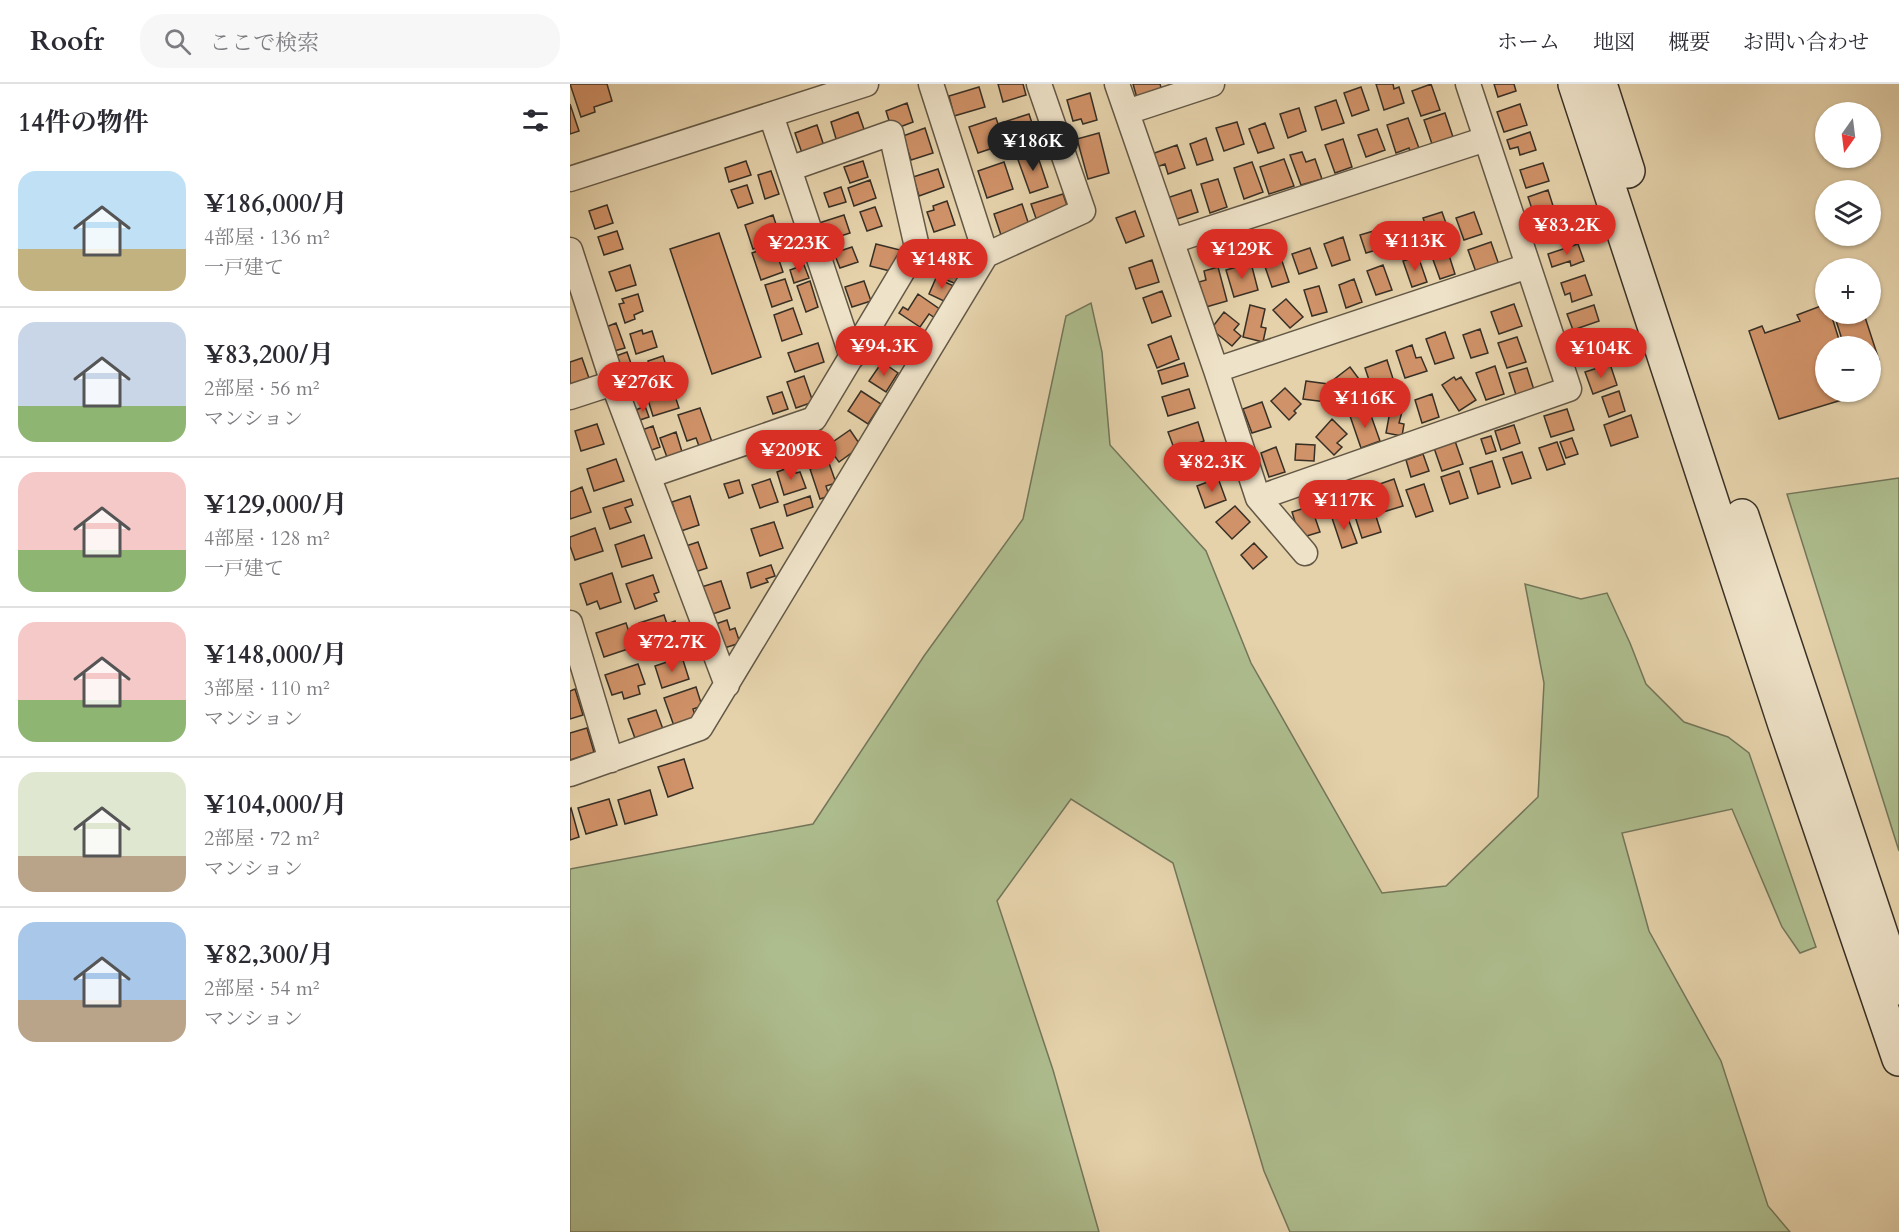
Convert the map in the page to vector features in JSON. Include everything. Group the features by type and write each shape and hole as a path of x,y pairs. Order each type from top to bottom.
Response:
{"street":[{"path":"570,179 866,84"},
{"path":"931,84 986,255"},
{"path":"570,774 700,729 986,255 1083,210 1039,84"},
{"path":"1117,84 1258,498 1305,553"},
{"path":"1126,112 1212,84"},
{"path":"1258,498 1569,389 1468,84"},
{"path":"1575,84 1785,726 1899,1059"},
{"path":"1600,84 1684,345 1899,988"},
{"path":"771,115 852,357"},
{"path":"648,476 814,419 916,247 891,133 789,169"},
{"path":"1172,241 1486,139"},
{"path":"570,250 613,383 726,685"},
{"path":"1216,370 1528,266"},
{"path":"570,397 613,383"},
{"path":"570,623 574,649 612,760"}],"green space":[{"path":"1091,303 1102,352 1110,445 1206,551 1251,663 1382,893 1446,886 1538,797 1544,683 1525,584 1581,599 1607,593 1646,684 1684,722 1728,737 1749,753 1816,947 1800,953 1782,927 1732,809 1622,833 1649,931 1721,1061 1768,1206 1790,1232 1290,1232 1264,1171 1173,863 1071,799 997,901 1053,1070 1099,1232 570,1232 570,869 813,824 924,656 1023,519 1066,316"},
{"path":"1899,478 1899,851 1787,494"}],"building":[{"path":"570,84 607,84 612,101 594,107 595,112 581,117"},
{"path":"998,84 1023,84 1026,95 1003,102"},
{"path":"1133,84 1160,84 1162,91 1137,98"},
{"path":"1376,84 1393,84 1394,89 1399,87 1404,103 1384,110"},
{"path":"1431,84 1440,110 1421,116 1412,91"},
{"path":"1494,84 1514,84 1516,91 1498,97"},
{"path":"979,87 985,107 954,116 949,96"},
{"path":"1361,87 1369,110 1352,116 1344,93"},
{"path":"1090,93 1097,120 1083,124 1081,119 1073,121 1067,100"},
{"path":"1336,100 1344,123 1322,130 1315,107"},
{"path":"907,103 913,122 892,130 886,111"},
{"path":"570,104 579,131 570,134"},
{"path":"1520,104 1527,125 1504,132 1497,112"},
{"path":"1299,108 1306,131 1288,138 1280,114"},
{"path":"858,112 865,132 837,142 831,122"},
{"path":"1445,113 1453,137 1432,144 1424,120"},
{"path":"1029,114 1037,138 1012,146 1004,122"},
{"path":"996,118 1005,144 978,153 969,127"},
{"path":"1408,118 1420,151 1411,154 1409,148 1396,153 1387,125"},
{"path":"1237,122 1244,144 1224,151 1216,128"},
{"path":"1265,123 1274,148 1258,153 1249,129"},
{"path":"817,125 824,146 802,153 795,133"},
{"path":"925,128 933,153 911,160 903,136"},
{"path":"1377,129 1385,150 1366,157 1358,135"},
{"path":"1530,132 1536,150 1520,155 1518,147 1510,149 1507,140"},
{"path":"1099,133 1109,173 1088,179 1077,139"},
{"path":"1206,138 1213,160 1197,165 1190,144"},
{"path":"1343,139 1352,167 1335,173 1325,145"},
{"path":"1177,145 1185,168 1168,174 1165,164 1154,168 1149,155"},
{"path":"1036,151 1048,187 1030,193 1017,157"},
{"path":"1302,152 1306,162 1315,159 1322,179 1301,185 1290,155"},
{"path":"1284,159 1294,186 1269,194 1260,167"},
{"path":"746,161 751,175 729,182 725,168"},
{"path":"863,161 868,177 850,183 844,167"},
{"path":"1004,162 1013,189 987,198 978,171"},
{"path":"1252,162 1263,192 1244,199 1234,168"},
{"path":"1543,163 1549,181 1526,188 1520,170"},
{"path":"938,169 944,187 919,196 913,177"},
{"path":"771,171 779,194 765,199 758,175"},
{"path":"1218,179 1227,207 1210,213 1201,184"},
{"path":"870,180 876,198 854,206 848,188"},
{"path":"747,185 753,203 738,208 731,190"},
{"path":"841,187 846,202 829,207 824,193"},
{"path":"1191,190 1198,212 1174,220 1167,198"},
{"path":"1548,190 1555,212 1535,218 1528,197"},
{"path":"1063,194 1070,214 1038,224 1031,204"},
{"path":"947,201 955,225 934,232 927,212 934,210 933,206"},
{"path":"1022,204 1029,225 1001,235 994,214"},
{"path":"607,205 613,223 595,229 589,211"},
{"path":"875,207 882,226 867,231 860,212"},
{"path":"1135,211 1144,236 1126,243 1116,218"},
{"path":"1442,212 1448,229 1429,235 1423,218"},
{"path":"1474,212 1482,234 1464,240 1456,218"},
{"path":"773,215 781,240 753,249 745,225"},
{"path":"844,215 850,233 825,241 819,223"},
{"path":"1562,216 1569,237 1552,243 1549,235 1539,239 1534,226"},
{"path":"1409,225 1415,241 1398,246 1393,231"},
{"path":"1377,230 1383,248 1366,253 1360,235"},
{"path":"617,231 623,249 604,255 598,237"},
{"path":"719,233 761,357 712,374 670,249"},
{"path":"1343,237 1350,260 1332,266 1324,244"},
{"path":"946,241 970,244 968,259 945,257"},
{"path":"1491,242 1499,265 1476,272 1468,250"},
{"path":"930,243 943,244 942,257 929,256"},
{"path":"876,244 900,250 894,272 870,266"},
{"path":"1578,244 1584,261 1571,266 1570,261 1552,267 1548,254"},
{"path":"774,245 783,272 761,280 752,253"},
{"path":"852,247 858,262 840,268 834,253"},
{"path":"1310,248 1317,268 1299,274 1292,254"},
{"path":"1447,249 1455,274 1440,279 1431,254"},
{"path":"1279,252 1289,282 1272,287 1262,258"},
{"path":"1418,256 1427,282 1412,287 1403,261"},
{"path":"1152,260 1159,282 1136,289 1129,268"},
{"path":"1251,263 1258,290 1234,297 1226,270"},
{"path":"630,265 636,285 616,291 609,272"},
{"path":"804,265 809,278 794,283 790,270"},
{"path":"942,265 963,274 959,285 937,276"},
{"path":"1383,265 1392,290 1376,295 1367,271"},
{"path":"1218,267 1227,301 1206,307 1199,282 1206,280 1204,271"},
{"path":"1585,275 1592,295 1572,302 1570,293 1565,295 1561,283"},
{"path":"936,278 956,287 948,303 929,294"},
{"path":"785,279 792,300 772,307 765,285"},
{"path":"1354,279 1362,302 1346,308 1339,285"},
{"path":"810,281 818,307 806,312 797,286"},
{"path":"864,281 871,301 852,307 845,287"},
{"path":"1319,286 1327,312 1312,316 1304,290"},
{"path":"1162,291 1171,316 1152,323 1143,298"},
{"path":"638,294 643,311 634,315 635,319 625,323 619,304 624,303 622,299"},
{"path":"918,294 941,310 935,318 929,314 920,327 899,313 903,307 908,310"},
{"path":"1286,299 1303,317 1290,328 1273,310"},
{"path":"1514,304 1522,326 1499,334 1491,312"},
{"path":"1250,305 1265,309 1261,327 1266,328 1263,342 1243,337"},
{"path":"1594,305 1599,321 1573,330 1567,314"},
{"path":"793,308 802,334 782,341 774,315"},
{"path":"1815,308 1815,324 1834,324 1838,336 1815,336 1815,402 1835,402 1779,419 1749,331 1762,326 1765,333 1800,321 1797,315"},
{"path":"1224,312 1239,324 1234,330 1241,336 1232,346 1211,329"},
{"path":"616,323 625,348 614,351 606,327"},
{"path":"1837,324 1867,324 1871,336 1841,336"},
{"path":"1480,329 1488,353 1471,358 1463,335"},
{"path":"642,330 643,334 652,331 657,347 636,354 630,334"},
{"path":"905,330 919,339 903,363 889,354"},
{"path":"1445,332 1454,358 1435,364 1426,339"},
{"path":"1602,335 1608,350 1581,359 1576,344"},
{"path":"1171,336 1179,359 1157,368 1148,345"},
{"path":"1517,337 1526,362 1507,368 1498,343"},
{"path":"818,343 824,362 795,372 788,353"},
{"path":"1412,345 1416,358 1421,357 1427,371 1405,378 1396,351"},
{"path":"627,352 635,375 624,378 616,356"},
{"path":"663,356 669,375 644,383 639,368 649,365 648,361"},
{"path":"582,358 590,381 570,391 570,362"},
{"path":"1387,360 1395,385 1381,390 1378,381 1370,383 1365,368"},
{"path":"882,362 898,373 886,392 869,381"},
{"path":"1184,363 1188,376 1162,384 1158,371"},
{"path":"1610,364 1617,385 1593,394 1585,372"},
{"path":"1495,366 1504,394 1486,400 1476,373"},
{"path":"1350,367 1362,383 1353,390 1356,394 1347,401 1332,381"},
{"path":"1527,368 1535,393 1517,398 1509,373"},
{"path":"804,376 813,402 796,408 787,382"},
{"path":"1454,377 1456,380 1461,377 1476,400 1459,411 1442,385"},
{"path":"1306,381 1328,384 1326,402 1303,399"},
{"path":"671,384 679,408 653,416 648,400 655,397 652,390"},
{"path":"1285,388 1301,404 1289,420 1271,401"},
{"path":"1189,389 1195,408 1168,416 1162,397"},
{"path":"861,391 881,404 868,424 848,411"},
{"path":"1619,391 1625,411 1609,417 1602,397"},
{"path":"782,392 788,409 773,414 767,397"},
{"path":"1432,394 1439,417 1422,423 1415,400"},
{"path":"1262,402 1271,427 1252,433 1243,409"},
{"path":"645,406 649,417 640,420 636,410"},
{"path":"1391,406 1403,408 1399,423 1404,424 1402,436 1386,433"},
{"path":"700,408 712,442 699,446 696,438 687,441 678,415"},
{"path":"1567,409 1574,430 1551,437 1544,416"},
{"path":"1369,410 1380,441 1361,448 1350,416"},
{"path":"1631,415 1638,437 1611,446 1604,425"},
{"path":"1332,419 1347,434 1337,443 1342,447 1334,455 1316,437"},
{"path":"1198,422 1204,441 1175,451 1168,432"},
{"path":"597,424 604,444 581,451 575,431"},
{"path":"1514,425 1520,443 1501,450 1495,431"},
{"path":"653,426 660,447 649,451 642,430"},
{"path":"850,430 861,446 839,462 827,446"},
{"path":"676,432 683,455 668,460 660,438"},
{"path":"1491,436 1496,451 1486,454 1481,439"},
{"path":"1572,438 1578,454 1566,458 1560,442"},
{"path":"1455,441 1463,464 1442,471 1434,448"},
{"path":"1557,442 1565,464 1547,470 1539,448"},
{"path":"1296,444 1315,445 1314,461 1295,460"},
{"path":"1208,446 1216,468 1186,478 1179,455"},
{"path":"1276,447 1285,472 1269,477 1261,453"},
{"path":"1522,452 1531,478 1512,484 1503,458"},
{"path":"1423,454 1429,471 1411,477 1406,460"},
{"path":"616,459 624,481 594,491 587,469"},
{"path":"1492,461 1500,487 1478,494 1470,468"},
{"path":"829,463 836,483 826,486 829,496 820,499 810,469"},
{"path":"793,466 796,473 800,472 806,488 784,495 777,472"},
{"path":"1459,471 1468,498 1450,504 1441,477"},
{"path":"1218,478 1226,500 1205,508 1197,486"},
{"path":"770,479 778,502 760,508 752,485"},
{"path":"1394,479 1403,506 1383,512 1374,486"},
{"path":"739,480 743,493 729,498 724,484"},
{"path":"1424,484 1433,511 1416,517 1406,490"},
{"path":"582,487 591,512 570,519 570,492"},
{"path":"690,496 699,525 681,531 672,502"},
{"path":"810,496 813,507 787,516 784,505"},
{"path":"631,499 633,505 625,508 631,522 610,529 603,508"},
{"path":"1371,501 1381,532 1362,538 1352,507"},
{"path":"1235,506 1250,522 1232,539 1216,522"},
{"path":"1311,506 1320,532 1300,538 1292,512"},
{"path":"1346,513 1357,543 1342,548 1332,518"},
{"path":"774,522 783,548 760,556 751,529"},
{"path":"595,528 603,551 575,560 570,546 570,537"},
{"path":"644,535 652,558 622,567 615,545"},
{"path":"698,542 707,568 692,573 683,547"},
{"path":"1254,543 1267,557 1253,569 1241,555"},
{"path":"771,565 775,576 766,579 768,582 751,588 747,573"},
{"path":"612,573 621,602 600,609 597,601 587,605 580,584"},
{"path":"653,575 659,592 654,594 657,601 635,609 626,584"},
{"path":"721,581 730,608 707,616 698,588"},
{"path":"664,615 667,624 675,621 681,638 648,649 639,623"},
{"path":"727,620 730,630 735,628 740,643 718,650 710,626"},
{"path":"626,623 634,647 604,657 596,633"},
{"path":"682,657 689,679 662,688 655,666"},
{"path":"638,664 645,684 638,686 640,694 624,699 622,692 612,695 605,675"},
{"path":"696,687 702,706 693,709 696,719 674,726 664,698"},
{"path":"575,689 583,715 570,719 570,691"},
{"path":"656,710 664,732 636,741 628,719"},
{"path":"587,728 594,752 570,760 570,733"},
{"path":"684,759 693,788 668,797 658,767"},
{"path":"650,790 657,815 625,824 618,800"},
{"path":"609,799 617,825 586,834 578,808"},
{"path":"570,809 579,837 570,840"}]}
